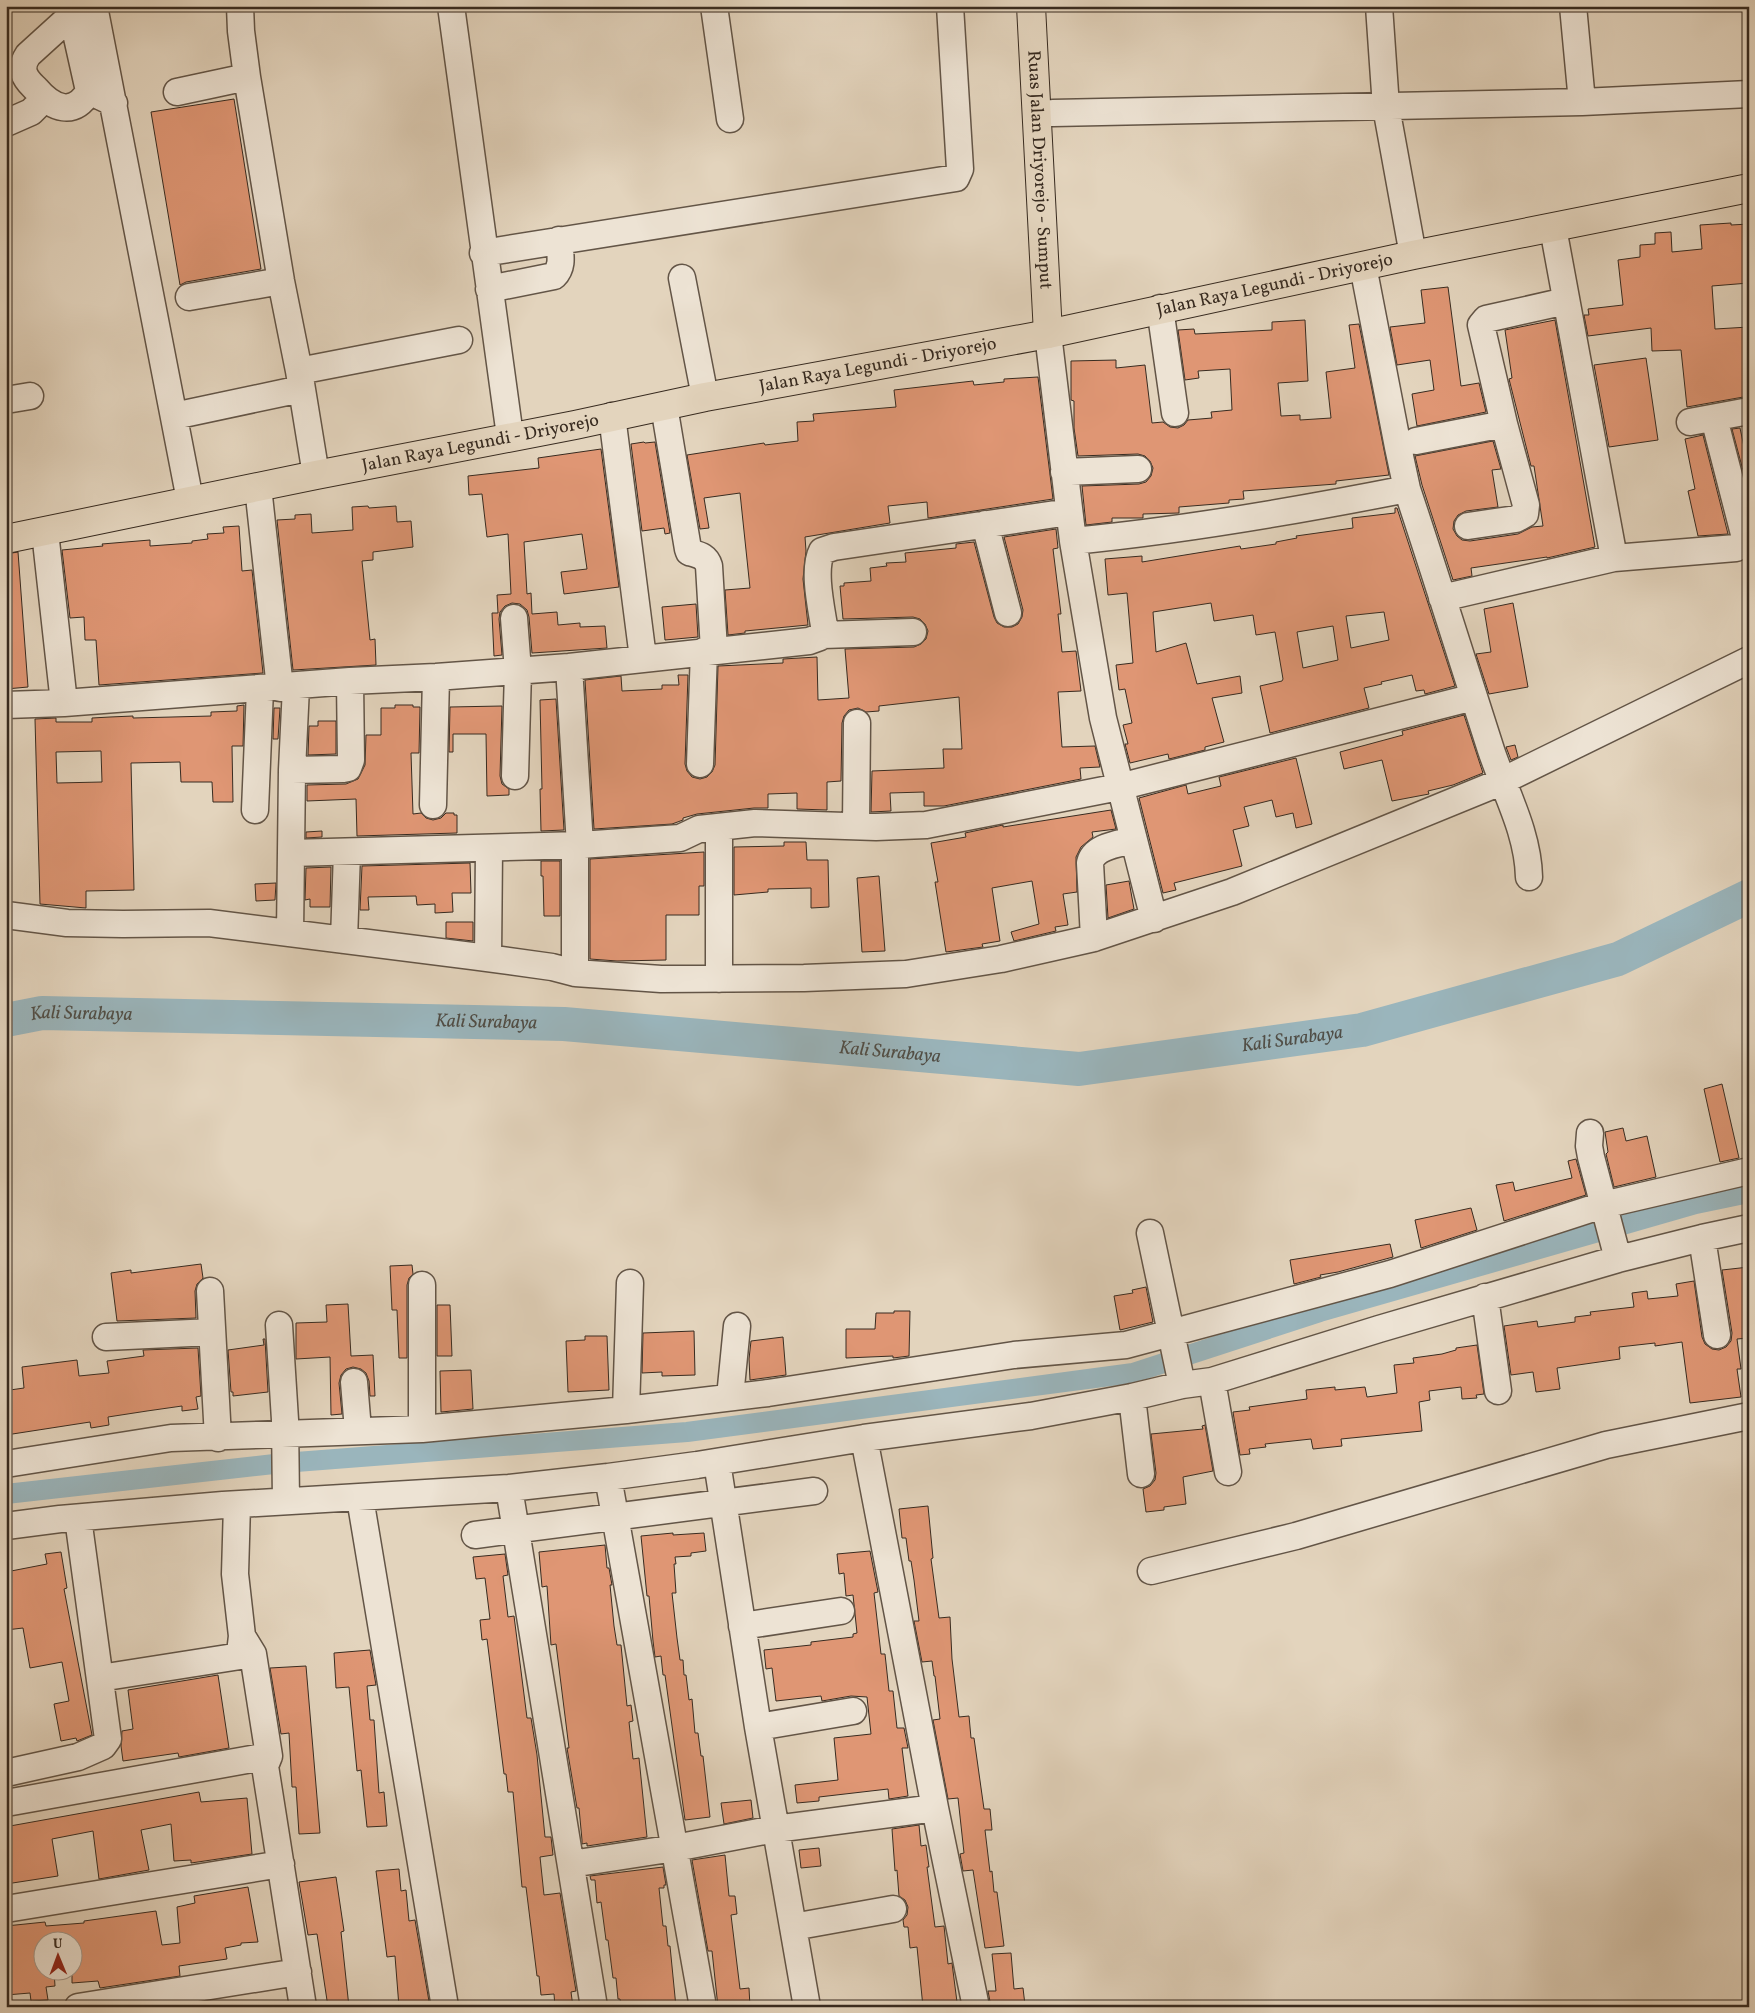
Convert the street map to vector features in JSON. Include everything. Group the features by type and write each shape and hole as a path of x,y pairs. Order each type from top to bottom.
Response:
{"main road":[{"name":"Ruas Jalan Driyorejo - Sumput","path":"1031,6 1048,334"},
{"name":"Jalan Raya Legundi - Driyorejo","path":"6,539 190,500 705,397 1048,334 1160,308 1413,255 1749,188"}],"street":[{"path":"240,6 247,77 316,475"},
{"path":"451,6 510,436"},
{"path":"714,6 730,119"},
{"path":"484,252 956,178 960,169 950,6"},
{"path":"1379,6 1386,107 1413,255"},
{"path":"1573,6 1582,102"},
{"path":"79,9 89,91 83,101 66,108 55,106 26,78 23,63 28,55 79,9"},
{"path":"79,9 114,103 190,500"},
{"path":"177,92 247,77"},
{"path":"89,91 114,103"},
{"path":"1052,113 1582,102 1749,94"},
{"path":"6,123 30,112 45,98"},
{"path":"1553,228 1614,558"},
{"path":"489,289 554,276 559,271 562,260 559,240"},
{"path":"1363,266 1398,448 1408,489 1502,781 1524,836 1529,876"},
{"path":"682,278 705,397"},
{"path":"189,297 281,281"},
{"path":"1468,526 1516,519 1525,514 1526,505 1504,424 1481,325 1486,319 1566,301"},
{"path":"1160,308 1175,412"},
{"path":"1048,334 1073,541 1102,718 1154,919"},
{"path":"174,416 300,380 459,340"},
{"path":"664,406 688,549 690,552 704,557 709,566 709,651 700,764"},
{"path":"1442,598 1614,558 1736,548 1744,542 1744,534 1702,420 1749,411"},
{"path":"612,416 643,658"},
{"path":"1416,442 1504,424"},
{"path":"1064,472 1138,469"},
{"path":"258,487 279,688 292,770 290,933"},
{"path":"1073,541 1155,533 1225,523 1408,489"},
{"path":"823,635 825,632 818,570 822,551 834,547 1069,512"},
{"path":"985,524 1008,613"},
{"path":"45,532 64,704"},
{"path":"514,618 518,671 515,776"},
{"path":"6,706 64,704 569,667 809,641 823,635 912,632"},
{"path":"6,915 67,923 209,923 488,958 552,967 575,973 661,980 906,974 1001,959 1094,938 1232,892 1502,781 1749,660"},
{"path":"569,667 578,845 575,973"},
{"path":"433,805 436,677"},
{"path":"292,770 348,768 351,760 350,682"},
{"path":"256,810 279,688"},
{"path":"291,853 490,849 578,845 680,838 699,828 755,823 856,826 926,825 1119,787 1474,697"},
{"path":"856,826 857,723"},
{"path":"718,827 719,979"},
{"path":"1094,938 1091,856 1105,848 1133,840"},
{"path":"488,958 490,849"},
{"path":"344,940 347,852"},
{"path":"1590,1134 1589,1146 1591,1157 1616,1250"},
{"path":"6,1464 171,1438 285,1436 358,1430 422,1429 626,1410 768,1393 1014,1355 1126,1345 1171,1337 1390,1274 1604,1208 1749,1171"},
{"path":"6,1526 27,1522 237,1505 294,1496 360,1498 509,1488 717,1462 864,1438 1031,1416 1132,1397 1180,1380 1212,1381 1485,1297 1616,1250 1702,1238 1749,1228"},
{"path":"1150,1233 1180,1380"},
{"path":"1702,1238 1717,1335"},
{"path":"626,1410 630,1282"},
{"path":"422,1285 422,1429"},
{"path":"210,1291 218,1438"},
{"path":"1485,1297 1498,1391"},
{"path":"279,1325 285,1436 294,1496"},
{"path":"730,1397 737,1326"},
{"path":"106,1337 212,1332"},
{"path":"1212,1381 1228,1472"},
{"path":"354,1382 358,1430"},
{"path":"1132,1397 1141,1474"},
{"path":"1151,1571 1296,1536 1606,1445 1749,1416"},
{"path":"864,1438 935,1808 976,2007"},
{"path":"717,1462 758,1727 807,2007"},
{"path":"608,1477 703,2007"},
{"path":"509,1488 594,2007"},
{"path":"475,1535 723,1501 814,1491"},
{"path":"360,1498 445,2007"},
{"path":"237,1505 235,1574 245,1649 303,2007"},
{"path":"6,1773 78,1757 104,1746 108,1739 78,1518"},
{"path":"742,1626 841,1611"},
{"path":"100,1678 245,1649"},
{"path":"758,1727 853,1711"},
{"path":"6,1803 263,1760"},
{"path":"571,1864 675,1848 776,1829 935,1808"},
{"path":"6,1909 281,1864"},
{"path":"793,1927 894,1909"},
{"path":"78,2007 298,1972"}],"building":[{"path":"234,99 261,269 186,282 180,285 151,112"},
{"path":"1731,223 1731,225 1749,224 1749,283 1712,286 1715,329 1749,327 1749,396 1687,407 1681,350 1652,351 1651,328 1588,336 1584,315 1589,315 1588,309 1623,305 1618,260 1640,257 1640,245 1655,244 1655,233 1671,232 1672,252 1702,249 1700,225"},
{"path":"1448,287 1461,386 1479,383 1486,412 1417,426 1412,394 1434,390 1430,360 1397,365 1390,327 1425,323 1421,290"},
{"path":"1305,320 1308,381 1278,383 1281,416 1300,415 1300,420 1331,418 1326,372 1355,368 1349,325 1359,324 1389,475 1336,481 1336,484 1243,491 1244,499 1229,500 1229,503 1179,507 1179,513 1143,514 1143,518 1112,518 1112,522 1086,525 1082,486 1139,484 1146,482 1151,476 1153,468 1145,456 1138,454 1078,456 1074,428 1074,401 1071,400 1071,361 1116,360 1116,368 1145,365 1152,423 1163,422 1170,427 1178,428 1188,420 1212,418 1211,412 1232,410 1230,369 1198,371 1199,378 1185,380 1178,330 1194,329 1195,334 1272,330 1272,322"},
{"path":"1555,320 1595,547 1547,558 1471,568 1472,576 1453,580 1422,485 1415,456 1493,441 1501,469 1492,470 1498,507 1466,511 1458,515 1454,521 1453,529 1462,540 1470,541 1518,534 1532,527 1543,526 1534,466 1531,466 1509,379 1512,378 1505,330"},
{"path":"1646,358 1658,440 1609,447 1594,365"},
{"path":"1038,377 1053,499 928,518 927,502 888,506 890,523 805,537 806,551 803,579 808,625 745,631 745,633 728,635 725,590 750,588 740,493 704,498 709,528 700,529 687,455 764,443 765,445 798,441 797,422 814,421 813,414 896,407 894,390 973,381 974,385 1004,382 1004,379"},
{"path":"1740,428 1744,447 1749,446 1749,477 1745,478 1732,429"},
{"path":"1703,435 1728,534 1698,536 1688,491 1695,489 1685,439"},
{"path":"655,442 670,533 665,534 664,528 642,531 631,444"},
{"path":"601,449 619,587 564,594 561,572 587,569 582,534 524,542 527,594 531,593 532,614 557,612 558,625 580,623 580,627 605,626 607,648 532,653 527,610 520,604 512,603 505,606 500,612 502,655 494,656 492,613 498,613 497,595 511,594 508,534 487,537 482,494 469,495 468,476 539,468 538,458"},
{"path":"368,506 369,508 396,506 397,522 411,521 413,547 373,552 373,560 362,561 370,640 375,639 376,665 293,670 277,520 295,519 295,515 311,514 312,533 353,530 352,507"},
{"path":"1395,508 1397,508 1455,686 1425,694 1424,690 1416,691 1412,675 1381,682 1382,684 1364,688 1369,708 1270,733 1260,686 1282,681 1283,679 1275,632 1256,635 1253,615 1214,621 1211,603 1153,612 1156,652 1186,643 1197,684 1240,676 1242,693 1212,698 1224,742 1205,747 1205,750 1169,759 1168,754 1130,763 1123,725 1132,723 1125,689 1119,690 1116,665 1133,663 1127,593 1108,595 1105,559 1142,556 1142,562 1240,546 1241,549 1276,544 1276,542 1297,538 1296,536 1353,528 1352,518 1395,513","holes":["1384,612 1389,640 1351,648 1346,616","1333,626 1338,660 1303,668 1297,632"]},
{"path":"239,526 242,571 252,570 263,673 99,685 96,640 85,640 84,617 70,618 62,550 150,540 150,546 192,543 192,541 208,539 207,534 224,533 223,527"},
{"path":"1056,529 1058,548 1053,549 1061,614 1058,614 1062,652 1076,651 1081,691 1058,692 1062,747 1095,746 1100,767 1080,768 1081,779 944,806 924,806 924,792 890,793 891,811 871,812 872,771 944,768 943,749 962,749 959,697 879,706 879,711 866,712 858,708 849,710 844,716 842,723 841,781 827,782 827,810 797,809 797,793 768,794 768,808 697,814 672,824 594,829 585,680 621,676 622,691 662,689 662,685 679,685 678,675 688,675 685,764 687,771 692,777 700,779 707,777 715,765 718,666 783,663 783,659 817,657 818,700 849,698 845,649 914,647 926,639 928,631 920,619 913,617 843,619 840,586 844,586 844,583 871,581 870,568 887,566 886,563 906,562 905,553 956,548 956,544 974,542 994,617 997,623 1004,627 1012,627 1018,624 1023,610 1004,537"},
{"path":"18,552 28,687 6,689 6,554"},
{"path":"1513,603 1528,687 1489,694 1476,654 1491,652 1484,609"},
{"path":"696,604 698,637 665,640 662,607"},
{"path":"556,699 564,830 541,831 540,700"},
{"path":"244,705 243,746 232,746 233,802 213,802 212,782 181,782 180,762 131,763 134,890 86,891 86,908 40,904 35,719 56,718 56,722 92,722 92,718 110,717 211,716 211,712 237,711 237,706","holes":["101,751 102,782 57,783 56,752"]},
{"path":"395,705 420,707 419,753 411,753 413,814 421,813 426,818 433,820 441,818 446,813 454,813 454,815 457,815 457,833 357,836 356,799 307,801 307,785 346,784 358,779 365,765 366,735 381,735 381,708 395,708"},
{"path":"502,706 500,776 502,784 509,789 509,795 487,796 486,734 453,734 453,752 449,752 450,707"},
{"path":"274,708 280,708 278,739 273,739"},
{"path":"1464,715 1483,773 1453,785 1428,791 1429,794 1392,801 1382,760 1344,769 1340,752 1403,735 1402,731"},
{"path":"318,721 336,721 336,754 308,755 309,726 318,726"},
{"path":"1515,745 1518,757 1511,760 1506,747"},
{"path":"1296,758 1312,824 1296,828 1293,813 1276,817 1272,800 1244,807 1249,826 1233,830 1242,866 1174,883 1176,890 1163,893 1139,798 1186,785 1188,794 1221,786 1219,777"},
{"path":"1111,810 1116,829 1092,832 1093,837 1081,847 1076,857 1077,892 1063,894 1068,925 1055,927 1056,931 1014,941 1011,932 1039,924 1032,881 992,888 1000,941 982,944 983,947 946,952 935,882 938,882 931,843 966,837 965,833 1003,825 1003,827"},
{"path":"322,831 322,837 306,838 306,832"},
{"path":"784,842 806,842 807,860 828,860 829,907 811,908 811,888 768,889 768,892 734,895 734,847 784,846"},
{"path":"704,852 704,886 699,886 699,915 666,915 666,960 617,961 590,959 590,859"},
{"path":"541,861 560,861 560,916 544,916"},
{"path":"470,863 471,893 452,893 453,912 435,913 435,904 417,905 416,896 368,897 369,910 360,910 362,866"},
{"path":"331,867 330,907 310,907 310,899 305,900 306,868"},
{"path":"879,876 885,951 862,952 857,878"},
{"path":"1129,881 1134,909 1108,918 1106,885"},
{"path":"276,883 275,900 256,901 255,884"},
{"path":"446,922 473,922 473,941 446,938"},
{"path":"1722,1084 1739,1158 1720,1162 1704,1089"},
{"path":"1623,1128 1626,1141 1647,1136 1656,1177 1614,1187 1606,1154 1608,1152 1605,1132"},
{"path":"1576,1159 1586,1195 1504,1221 1496,1185 1513,1182 1515,1191 1572,1178 1568,1161"},
{"path":"1471,1208 1477,1230 1421,1248 1415,1220"},
{"path":"1390,1244 1393,1257 1320,1275 1321,1277 1294,1284 1290,1260"},
{"path":"201,1264 203,1278 197,1284 195,1291 196,1318 117,1321 111,1273 131,1270 131,1273"},
{"path":"412,1265 413,1274 409,1278 407,1285 407,1358 399,1358 397,1310 392,1310 390,1266"},
{"path":"1749,1267 1749,1338 1737,1339 1741,1369 1737,1369 1741,1397 1690,1403 1682,1342 1655,1346 1655,1343 1619,1347 1620,1359 1557,1368 1560,1389 1536,1392 1533,1372 1511,1375 1504,1326 1537,1321 1538,1327 1575,1322 1575,1317 1591,1315 1590,1312 1634,1307 1632,1293 1647,1291 1648,1299 1678,1296 1676,1284 1694,1281 1702,1337 1705,1344 1712,1349 1719,1350 1726,1347 1731,1341 1732,1333 1722,1270"},
{"path":"1146,1287 1153,1322 1120,1330 1114,1296 1133,1293 1132,1290"},
{"path":"348,1304 351,1356 373,1355 375,1396 370,1396 369,1381 366,1373 361,1369 353,1367 346,1369 341,1375 339,1383 342,1414 331,1415 330,1357 296,1359 296,1323 327,1322 326,1305"},
{"path":"437,1305 450,1305 452,1356 437,1356"},
{"path":"894,1311 910,1311 909,1356 846,1358 846,1329 875,1329 876,1313 894,1313"},
{"path":"694,1331 695,1375 662,1376 662,1372 642,1373 643,1333"},
{"path":"585,1336 607,1336 609,1390 568,1392 566,1341 585,1340"},
{"path":"783,1337 786,1375 750,1380 749,1359 751,1341"},
{"path":"263,1339 265,1339 268,1392 233,1396 233,1392 231,1392 228,1350 264,1345"},
{"path":"1477,1345 1484,1394 1476,1395 1477,1398 1462,1399 1461,1387 1429,1391 1430,1400 1419,1402 1422,1431 1341,1439 1342,1446 1313,1449 1311,1439 1265,1444 1266,1447 1249,1449 1250,1454 1240,1455 1233,1412 1250,1410 1249,1407 1307,1399 1306,1390 1335,1387 1335,1390 1365,1387 1367,1397 1397,1393 1394,1365 1414,1363 1413,1358 1442,1354 1456,1350 1456,1348"},
{"path":"198,1348 201,1396 196,1397 198,1409 182,1411 182,1406 108,1417 109,1425 91,1428 90,1422 6,1435 6,1394 10,1393 10,1390 24,1388 22,1367 77,1360 79,1376 109,1373 107,1361 144,1356 143,1350"},
{"path":"471,1370 473,1409 441,1412 440,1371"},
{"path":"1205,1425 1213,1471 1183,1477 1186,1504 1164,1507 1164,1510 1146,1512 1143,1489 1150,1486 1155,1480 1156,1473 1151,1434 1203,1429 1202,1426"},
{"path":"928,1506 933,1558 931,1559 939,1618 950,1617 952,1659 959,1717 969,1716 971,1738 974,1738 984,1809 990,1809 992,1830 985,1830 990,1872 992,1871 994,1892 997,1892 1004,1946 985,1948 973,1870 963,1871 960,1854 964,1853 958,1798 948,1799 933,1720 940,1719 935,1676 932,1661 922,1662 914,1621 919,1621 914,1580 906,1538 902,1538 899,1509"},
{"path":"673,1533 673,1535 704,1533 706,1551 691,1553 691,1556 675,1557 676,1564 674,1564 676,1593 672,1593 680,1660 683,1660 689,1700 692,1699 695,1733 698,1733 701,1756 703,1756 710,1817 685,1820 665,1675 663,1675 661,1656 655,1657 641,1536"},
{"path":"605,1545 607,1568 609,1568 612,1585 610,1585 617,1645 621,1645 627,1706 631,1705 633,1721 629,1722 633,1759 639,1758 647,1837 587,1846 587,1843 582,1844 579,1808 577,1808 567,1748 569,1748 556,1644 551,1645 547,1586 542,1587 539,1552"},
{"path":"870,1551 878,1592 874,1593 881,1654 885,1654 889,1691 893,1691 897,1728 904,1728 908,1748 902,1748 908,1796 889,1799 888,1789 819,1797 819,1801 797,1803 795,1785 838,1780 834,1738 871,1734 867,1697 851,1696 822,1701 821,1696 776,1701 772,1668 766,1669 764,1650 811,1645 811,1642 853,1637 853,1634 857,1633 853,1595 846,1596 844,1573 839,1574 837,1554"},
{"path":"61,1552 67,1588 64,1589 92,1735 77,1741 76,1738 61,1741 54,1704 69,1701 62,1662 30,1668 23,1628 6,1630 6,1572 47,1564 45,1554"},
{"path":"505,1554 508,1575 503,1576 508,1617 514,1616 527,1718 531,1718 537,1755 545,1837 551,1837 553,1855 540,1857 544,1895 560,1893 576,1991 571,1992 573,2007 555,2007 554,1994 541,1995 526,1887 522,1887 513,1792 508,1792 506,1774 504,1774 487,1639 482,1640 480,1620 490,1619 485,1578 476,1579 473,1557"},
{"path":"370,1650 376,1685 367,1686 370,1720 374,1720 379,1793 384,1792 387,1826 367,1827 361,1770 357,1771 349,1687 336,1688 334,1653"},
{"path":"306,1666 320,1833 299,1834 296,1787 292,1787 289,1733 281,1734 270,1668"},
{"path":"218,1675 229,1748 179,1757 178,1753 123,1761 122,1731 133,1729 128,1690"},
{"path":"199,1792 201,1802 247,1798 252,1854 191,1863 191,1860 174,1861 171,1824 141,1830 149,1870 99,1879 93,1831 52,1839 58,1876 6,1884 6,1827"},
{"path":"751,1800 753,1818 724,1824 721,1803"},
{"path":"919,1825 921,1846 926,1845 935,1927 944,1926 948,1964 952,1963 957,2002 948,2002 948,2007 923,2007 917,1947 910,1948 908,1927 904,1927 903,1920 907,1915 908,1907 905,1900 899,1896 897,1870 895,1871 892,1829"},
{"path":"819,1848 821,1866 801,1868 799,1850"},
{"path":"725,1855 729,1896 735,1896 737,1914 731,1915 740,1989 749,1988 750,2007 718,2007 712,1951 708,1951 692,1860"},
{"path":"663,1867 666,1885 664,1885 664,1888 659,1888 663,1926 666,1926 668,1946 670,1946 676,2007 621,2007 620,1999 618,1999 616,1978 613,1978 601,1902 597,1903 595,1880 591,1880 590,1876"},
{"path":"399,1869 401,1891 406,1890 409,1921 415,1920 430,2007 399,2007 395,1956 387,1957 376,1871"},
{"path":"336,1877 344,1931 341,1932 349,2007 328,2007 317,1934 308,1935 299,1882"},
{"path":"248,1887 258,1942 241,1943 241,1945 225,1948 227,1959 179,1966 180,1976 100,1988 98,1981 72,1983 72,1980 82,1980 82,1930 32,1930 32,1980 55,1980 55,1986 46,1987 48,2000 31,2001 30,1993 6,1995 6,1926 45,1922 46,1926 84,1923 84,1921 156,1911 162,1945 180,1943 177,1907 195,1903 194,1896"},
{"path":"1011,1953 1014,1989 1023,1988 1025,2005 991,2007 988,1991 996,1991 992,1954"}],"waterway":[{"name":"Kali Surabaya","path":"6,1020 42,1013 564,1024 1079,1069 1362,1030 1618,959 1749,896"},
{"path":"6,1494 283,1463 687,1432 1133,1373 1320,1312 1696,1204 1749,1193"}]}
